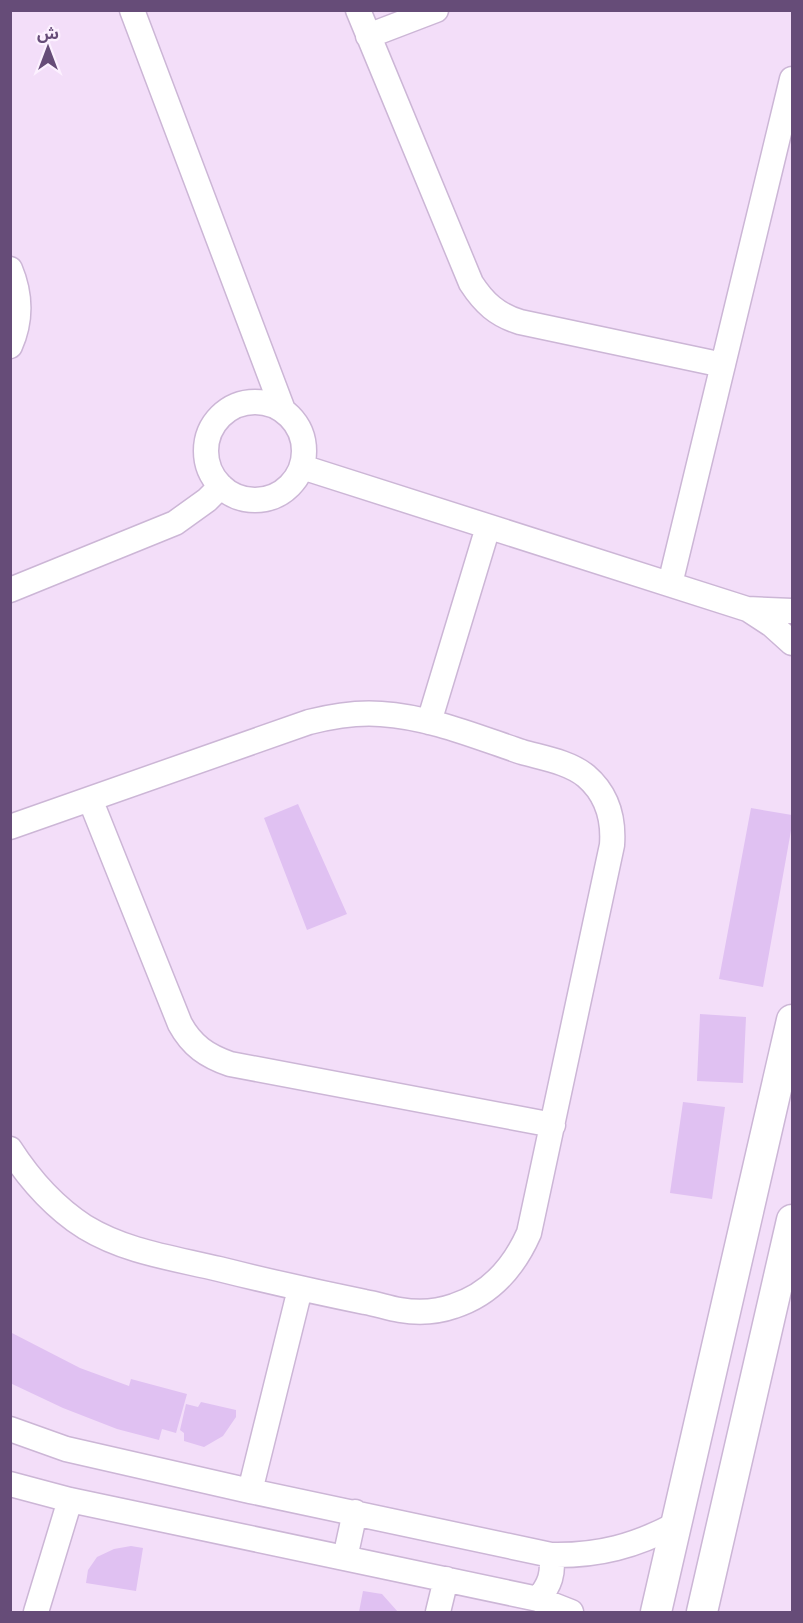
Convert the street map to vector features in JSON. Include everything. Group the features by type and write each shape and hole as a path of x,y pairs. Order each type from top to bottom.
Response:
{"street":[{"path":"132,10 283,410 297,425 304,445 302,467 292,483 276,495 256,500 237,497 221,486 209,469 206,448 211,428 224,412 243,403 264,403 283,410"},
{"path":"358,10 471,283 490,307 499,314 520,322 723,365"},
{"path":"368,36 436,10"},
{"path":"670,584 792,79"},
{"path":"10,269 19,299 19,314 17,330 10,346"},
{"path":"302,467 747,609 772,625 792,643"},
{"path":"10,590 175,523 200,506 221,486"},
{"path":"429,722 488,526"},
{"path":"747,609 792,611"},
{"path":"10,827 309,722 357,714 381,714 429,722 575,769 596,786 604,797 613,828 612,845 529,1233 514,1262 491,1287 472,1299 436,1310 399,1310 140,1251 112,1241 61,1210 40,1190 10,1149"},
{"path":"90,799 180,1024 193,1044 202,1052 230,1064 553,1125"},
{"path":"656,1612 792,1020"},
{"path":"702,1612 792,1220"},
{"path":"250,1491 300,1289"},
{"path":"10,1429 66,1449 551,1555 580,1556 606,1551 647,1539 677,1524"},
{"path":"10,1484 70,1500 538,1599 571,1612"},
{"path":"36,1612 70,1500"},
{"path":"345,1558 355,1512"},
{"path":"538,1599 552,1574 551,1555"},
{"path":"438,1612 446,1579"}],"shaded area":[{"path":"11,11 792,11 792,1612 11,1612"}],"building":[{"path":"298,804 347,914 307,930 264,818"},
{"path":"751,808 792,815 763,987 719,979"},
{"path":"700,1014 746,1017 743,1083 697,1081"},
{"path":"683,1102 725,1107 712,1199 670,1193"},
{"path":"10,1332 80,1368 129,1386 131,1379 187,1394 176,1433 162,1429 159,1440 117,1429 63,1408 10,1383"},
{"path":"201,1402 236,1410 236,1417 223,1436 204,1447 184,1441 184,1433 180,1430 186,1404 198,1407"},
{"path":"131,1546 143,1548 136,1591 86,1583 88,1570 97,1557 114,1549"},
{"path":"363,1591 382,1594 398,1612 359,1612"}]}
